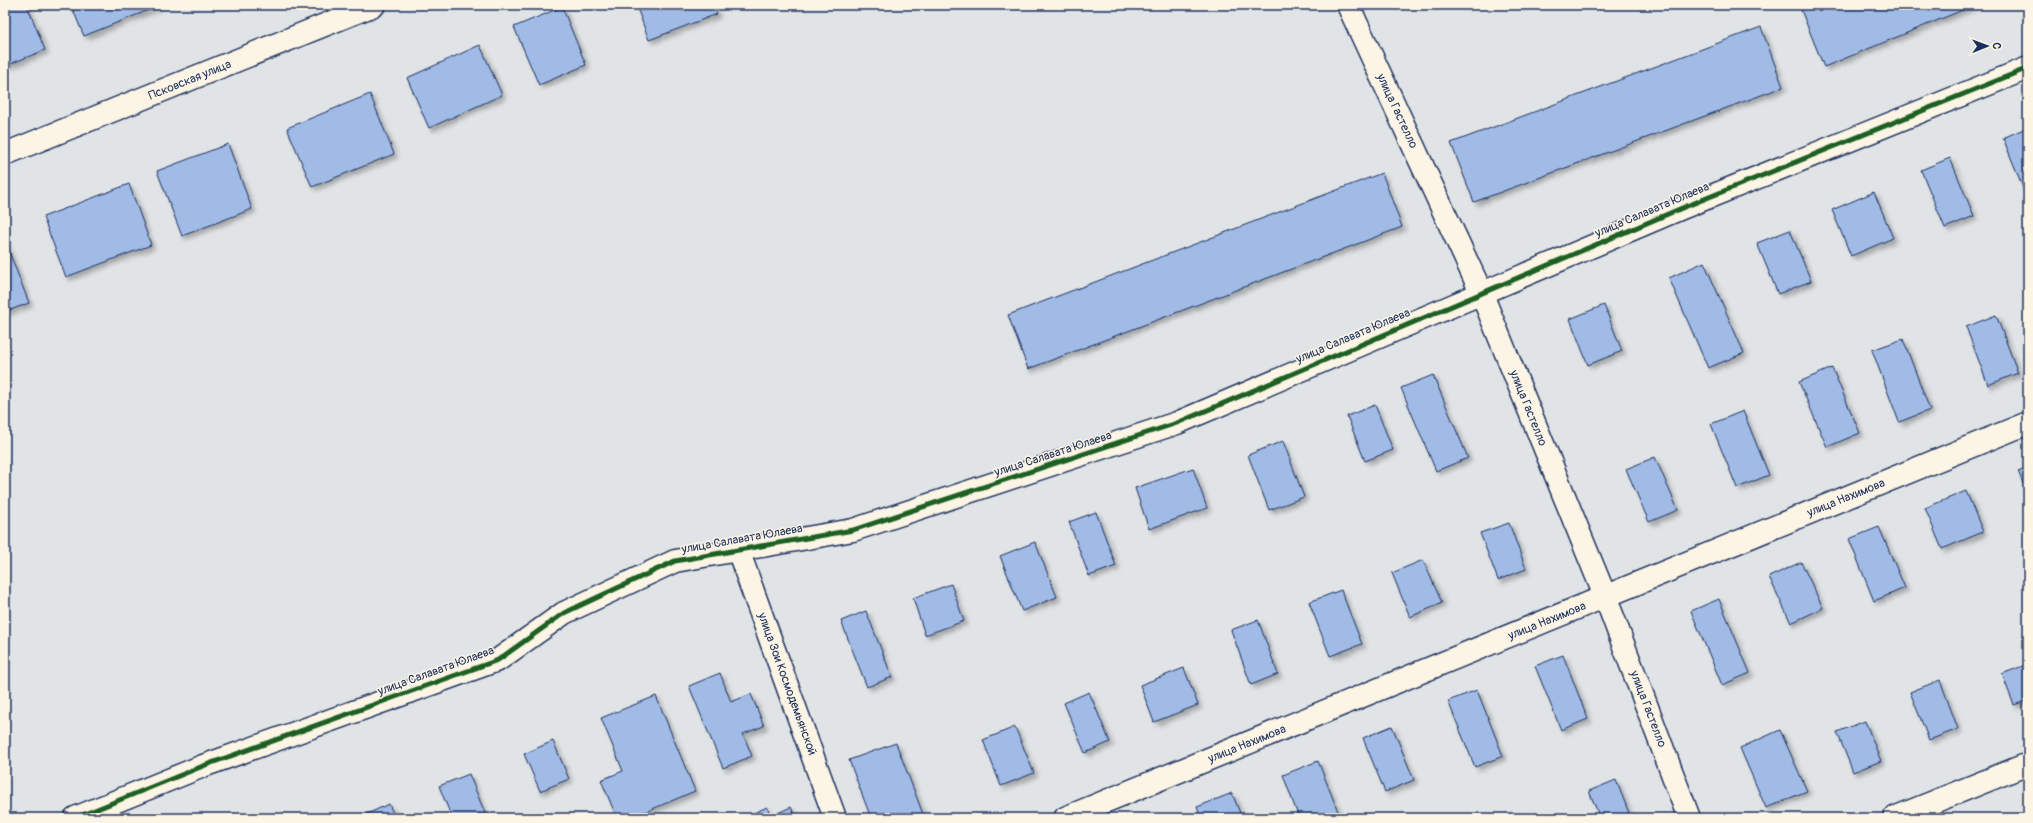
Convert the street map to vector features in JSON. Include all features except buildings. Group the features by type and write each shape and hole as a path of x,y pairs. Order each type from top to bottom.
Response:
{"street":[{"name":"Псковская улица","path":"5,154 374,5"},
{"name":"улица Гастелло","path":"1348,5 1481,292 1605,596 1689,818"},
{"name":"улица Салавата Юлаева","path":"75,818 203,766 498,660 564,613 675,561 853,530 1177,423 1481,292 1682,208 2028,68"},
{"name":"улица Нахимова","path":"1065,818 2028,423"},
{"name":"улица Зои Космодемьянской","path":"738,550 835,818"},
{"path":"1894,818 2028,764"}],"cycle path":[{"path":"75,818 203,766 498,660 564,613 675,561 853,530 1177,423 1682,208 2028,68"}]}
